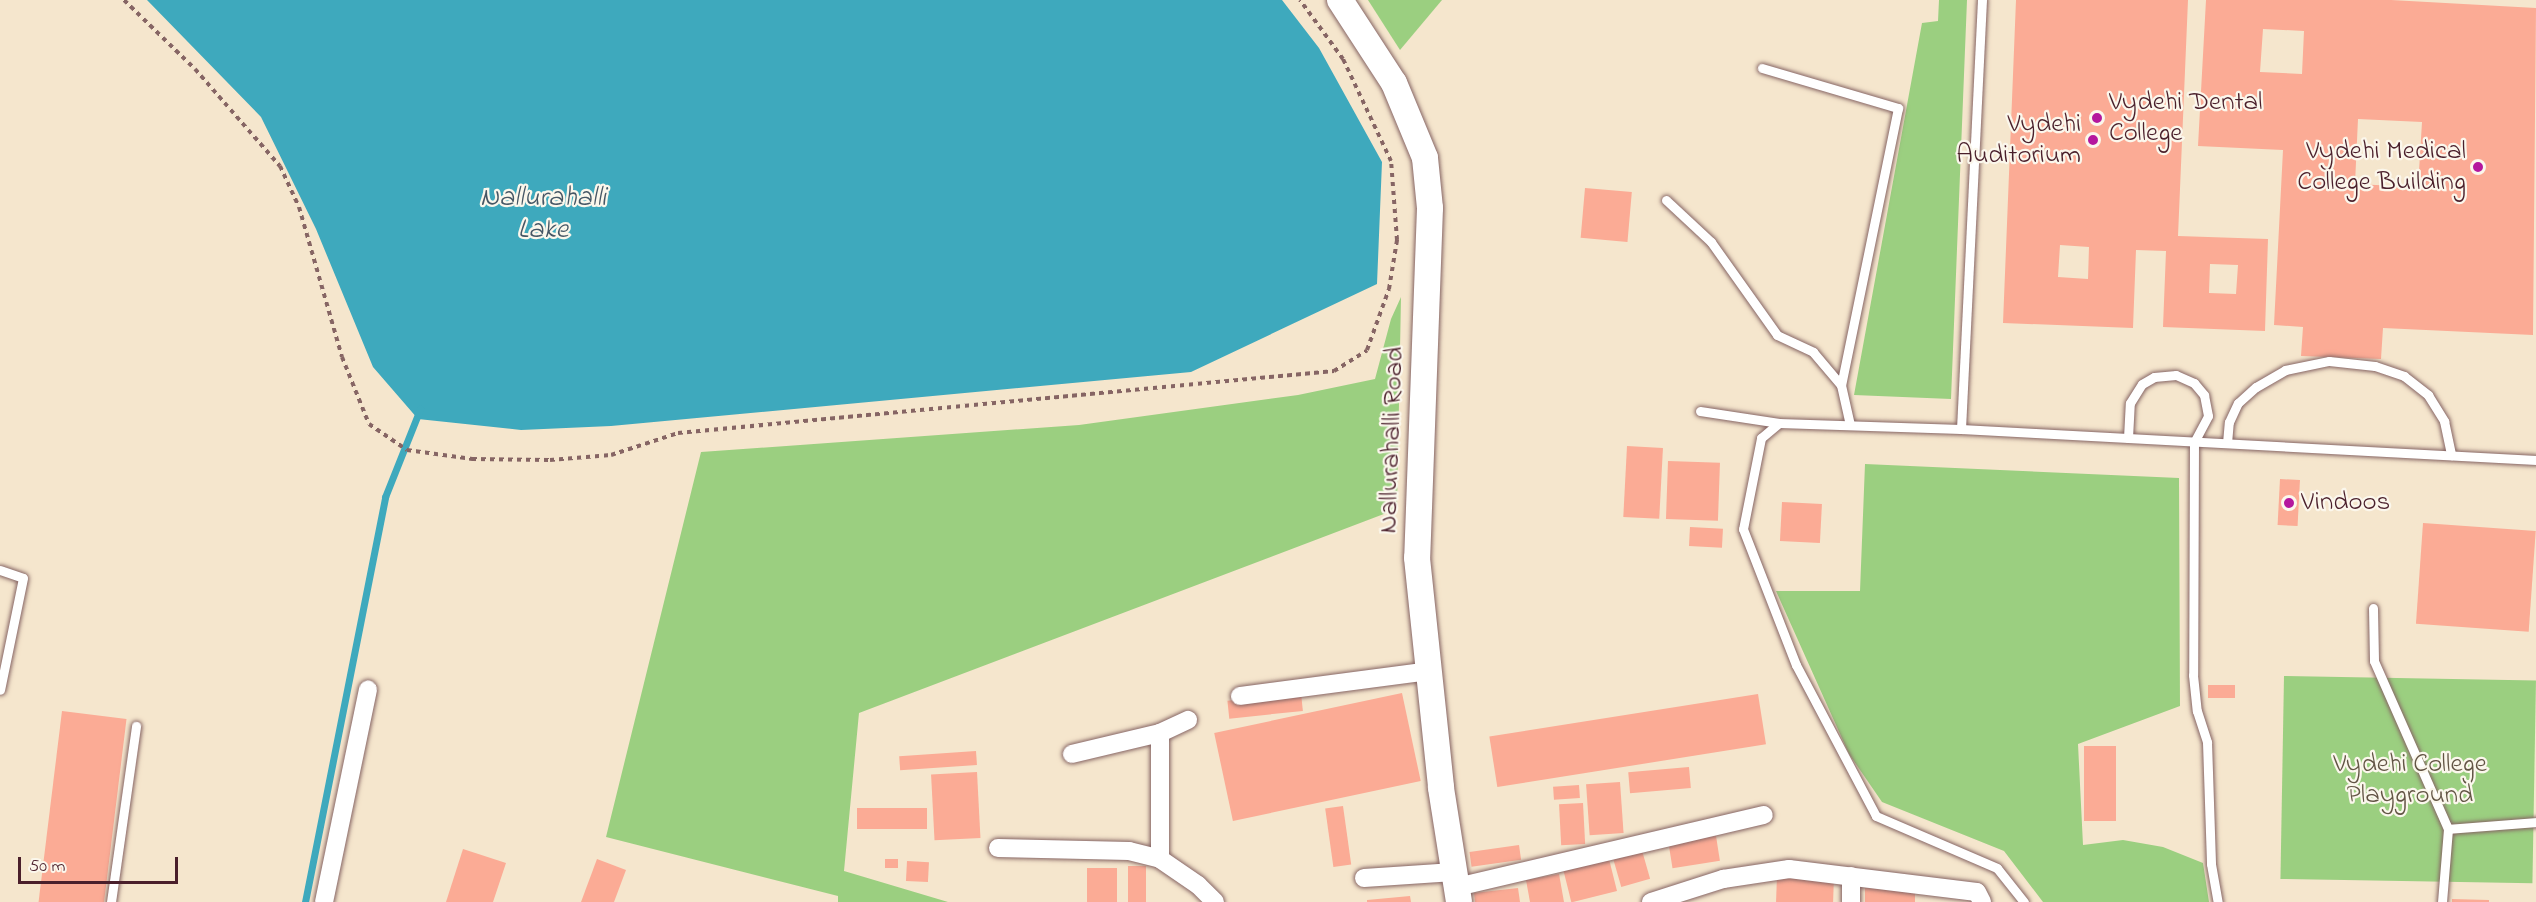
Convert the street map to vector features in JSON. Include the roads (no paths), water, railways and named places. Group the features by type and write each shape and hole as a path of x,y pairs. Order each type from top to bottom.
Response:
{"street":[{"name":"Nallurahalli Road","path":"1340,0 1394,83 1425,158 1430,208 1417,558 1457,887"},
{"path":"1240,696 1429,671"},
{"path":"324,902 368,689"},
{"path":"1072,754 1160,733 1188,720"},
{"path":"1160,733 1160,859"},
{"path":"1364,878 1457,887 1764,815"},
{"path":"998,848 1129,851 1160,859 1198,885 1215,902"},
{"path":"1651,902 1723,879 1789,868 1977,892 1982,902"},
{"path":"1851,876 1851,902"}],"lane":[{"path":"1961,429 1982,0"},
{"path":"1762,68 1898,108 1841,385 1850,425"},
{"path":"1666,200 1711,242 1777,335 1813,352 1841,385"},
{"path":"2227,443 2229,422 2238,403 2256,387 2285,370 2329,361 2375,366 2404,376 2420,388 2444,421 2451,455"},
{"path":"2128,438 2130,403 2135,391 2154,377 2176,375 2194,383 2208,408 2194,442 2193,675 2197,711 2207,742 2211,864 2217,902"},
{"path":"1700,411 1779,423 1961,429 2536,460"},
{"path":"1779,423 1761,438 1743,529 1796,665 1876,816 1997,868 2024,902"},
{"path":"0,570 23,578 0,690"},
{"path":"2373,608 2374,661 2448,829 2442,902"},
{"path":"111,902 136,726"},
{"path":"2448,829 2536,822"}],"water":[{"name":"Nallurahalli Lake","path":"147,0 1282,0 1319,48 1382,162 1377,284 1191,372 611,426 521,430 418,419 373,367 316,229 261,117"}],"waterway":[{"path":"305,902 385,497 420,409"}],"place":[{"name":"Vydehi Dental College","path":"2097,118"},
{"name":"Vydehi Auditorium","path":"2093,140"},
{"name":"Vydehi Medical College Building","path":"2478,167"},
{"name":"Vindoos","path":"2289,503"}],"park label":[{"name":"Vydehi College Playground","path":"2410,780"}]}
